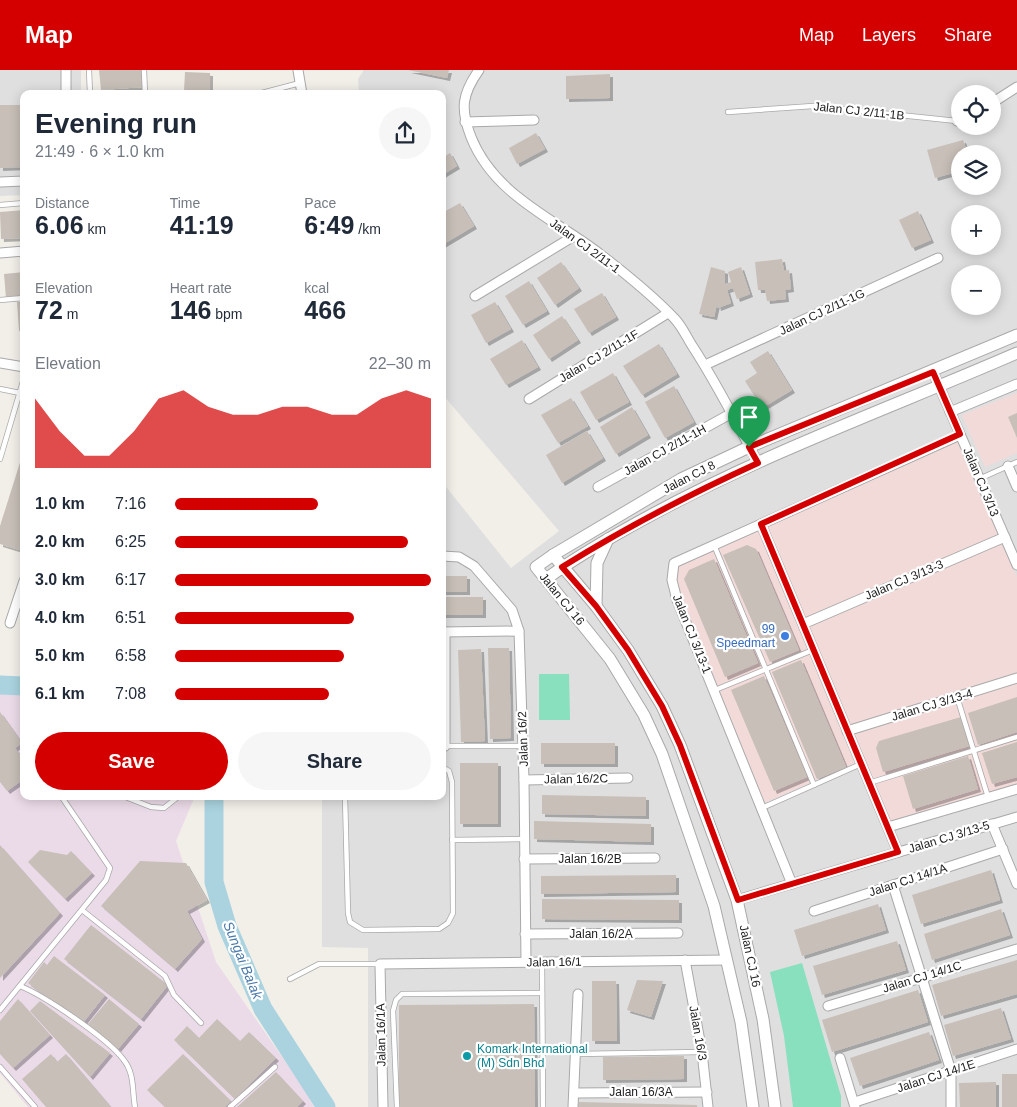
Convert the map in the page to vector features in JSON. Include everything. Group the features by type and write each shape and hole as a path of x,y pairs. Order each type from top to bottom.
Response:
{"street":[{"path":"66,70 66,90"},
{"path":"298,70 301,90"},
{"name":"Jalan CJ 2/11-1","path":"479,70 467,87 464,102 465,122 474,146 497,180 526,205 601,255 675,319 705,365 758,463"},
{"path":"1001,98 1017,87"},
{"path":"465,122 534,120"},
{"path":"0,182 20,181"},
{"path":"474,296 574,236"},
{"path":"0,253 20,251"},
{"name":"Jalan CJ 2/11-1G","path":"705,365 938,258"},
{"name":"Jalan CJ 2/11-1F","path":"529,398 668,313"},
{"name":"Jalan CJ 8","path":"536,567 681,479 749,447 933,372 1017,335"},
{"name":"Jalan CJ 8","path":"546,579 608,539 688,496 758,463 1017,353"},
{"path":"0,364 20,366"},
{"name":"Jalan CJ 3/13","path":"933,372 1017,565"},
{"path":"950,412 1017,384"},
{"name":"Jalan CJ 2/11-1H","path":"598,487 732,412"},
{"name":"Jalan CJ 3/13-1","path":"792,884 677,600 672,580 674,563 960,434"},
{"path":"1008,466 1017,487"},
{"path":"761,524 898,852"},
{"name":"Jalan CJ 3/13-3","path":"803,624 1005,537"},
{"path":"596,606 597,564 608,539"},
{"name":"Jalan CJ 16","path":"553,555 596,606 628,650 662,706 680,745 738,900 763,1019 775,1107"},
{"name":"Jalan 16/2","path":"446,556 459,557 474,566 512,610 519,630 524,780 526,962"},
{"name":"Jalan CJ 16","path":"536,567 610,659 644,715 662,754 714,906 741,1022 754,1107"},
{"path":"10,623 20,593"},
{"path":"446,632 519,630"},
{"name":"Jalan CJ 3/13-4","path":"847,731 1017,678"},
{"name":"Jalan 16/2C","path":"524,780 628,778"},
{"path":"888,827 1017,788"},
{"name":"Jalan CJ 3/13-5","path":"738,900 1017,817"},
{"path":"992,824 1017,884"},
{"name":"Jalan CJ 14/1A","path":"814,911 1003,849"},
{"name":"Jalan 16/2B","path":"524,859 655,858"},
{"path":"894,885 951,1071 951,1107"},
{"name":"Jalan 16/2A","path":"525,934 678,934"},
{"name":"Jalan CJ 14/1C","path":"828,1006 1017,949"},
{"name":"Jalan 16/3","path":"685,960 702,1052 708,1107"},
{"name":"Jalan 16/1","path":"380,964 727,960"},
{"name":"Jalan 16/1A","path":"380,964 383,1107"},
{"path":"573,1107 578,994"},
{"name":"Jalan CJ 14/1E","path":"855,1105 1017,1049"},
{"path":"840,1058 855,1105"},
{"name":"Jalan 16/3A","path":"574,1093 707,1092"}],"lane":[{"path":"89,70 90,90"},
{"path":"144,70 145,90"},
{"path":"273,90 300,83"},
{"name":"Jalan CJ 2/11-1B","path":"728,112 813,106 951,119"},
{"path":"0,205 20,203"},
{"path":"0,300 20,298"},
{"path":"0,389 20,393 0,459"},
{"path":"979,479 1017,462"},
{"path":"714,545 814,785"},
{"path":"715,690 814,650"},
{"path":"957,697 988,797"},
{"path":"869,783 1017,737"},
{"path":"446,746 523,746"},
{"path":"762,808 861,764"},
{"path":"345,800 348,912 350,922 363,930 439,929 448,923 453,912 452,782 449,771 446,769"},
{"path":"0,1010 106,880 110,868 64,800"},
{"path":"133,800 150,807 164,808 174,800"},
{"path":"452,840 524,839"},
{"path":"82,910 165,976 174,995 201,1023"},
{"path":"542,962 543,1107"},
{"path":"290,979 319,964 380,964"},
{"path":"20,986 38,993 86,1028 124,1060 133,1080 135,1107"},
{"path":"396,1107 394,1010 396,1000 402,994 542,993"},
{"path":"576,1054 702,1052"},
{"path":"0,1067 35,1107"},
{"path":"230,1107 275,1067"}],"shaded area":[{"path":"0,70 81,70 81,90 20,90 20,195 0,196"},
{"path":"364,70 1017,70 1017,1107 368,1107 368,948 322,947 322,800 446,800 446,487 511,568 559,531 446,399 446,90 359,90 358,79"},
{"path":"1017,393 1017,453 985,467 962,415"},
{"path":"957,441 1017,577 1017,784 890,822 863,760 764,803 681,598 676,580 678,566"},
{"path":"20,690 20,800 193,800 176,841 216,962 303,1087 314,1107 28,1107 0,1073 0,692"}],"green space":[{"path":"539,674 569,674 570,720 539,720"},
{"path":"802,963 841,1096 841,1107 793,1107 784,1036 770,972"}],"building":[{"path":"99,70 142,70 143,87 101,90"},
{"path":"408,70 449,70 447,78"},
{"path":"185,72 210,73 210,90 184,90"},
{"path":"610,74 610,98 566,99 566,76"},
{"path":"0,105 20,105 20,167 0,168"},
{"path":"536,133 545,149 517,164 509,148"},
{"path":"963,140 965,145 951,145 951,174 935,178 927,150"},
{"path":"450,153 457,166 446,173 446,156"},
{"path":"460,203 474,226 446,243 446,211"},
{"path":"20,210 20,238 1,239 0,212"},
{"path":"918,211 931,240 912,248 899,220"},
{"path":"782,259 784,271 789,270 791,289 785,290 786,299 767,301 765,290 758,290 755,262"},
{"path":"561,262 579,288 555,305 537,278"},
{"path":"711,267 725,271 725,284 731,282 728,272 741,267 750,294 737,299 733,288 727,290 731,303 718,308 717,304 714,317 699,314"},
{"path":"20,272 20,297 6,298 4,274"},
{"path":"529,281 547,311 523,325 505,296"},
{"path":"602,293 616,317 589,333 574,309"},
{"path":"17,302 20,302 19,331"},
{"path":"495,302 511,329 486,343 471,315"},
{"path":"562,316 578,340 549,359 533,335"},
{"path":"522,340 538,367 506,385 490,359"},
{"path":"659,344 677,374 642,395 623,366"},
{"path":"768,351 792,390 762,408 745,381 757,373 750,362"},
{"path":"613,373 629,402 596,420 580,392"},
{"path":"674,386 694,422 665,438 645,402"},
{"path":"571,398 588,426 558,443 541,415"},
{"path":"632,407 648,435 616,454 600,427"},
{"path":"1017,413 1017,438 1008,417"},
{"path":"587,431 603,458 562,483 546,455"},
{"path":"20,463 20,550 0,544 0,526"},
{"path":"747,545 756,549 799,650 770,662 723,555"},
{"path":"714,559 758,663 725,677 684,579 689,570"},
{"path":"446,576 467,576 467,592 446,592"},
{"path":"446,597 483,597 483,615 446,615"},
{"path":"488,648 509,648 511,738 490,739"},
{"path":"481,649 485,741 461,742 458,650"},
{"path":"801,660 846,767 817,779 772,672"},
{"path":"764,676 807,777 774,791 731,690"},
{"path":"1017,697 1017,732 978,745 968,713"},
{"path":"0,712 20,740 20,744 15,748 20,755 20,782 7,791 0,782"},
{"path":"961,717 969,746 883,772 876,748 879,741"},
{"path":"1017,742 1017,777 992,784 982,753"},
{"path":"541,743 615,743 615,764 541,764"},
{"path":"968,756 978,789 913,809 903,776"},
{"path":"460,763 498,763 498,824 460,824"},
{"path":"542,795 646,797 646,816 542,814"},
{"path":"534,821 651,824 651,842 534,839"},
{"path":"0,845 60,913 0,978"},
{"path":"40,850 67,855 71,851 92,873 65,899 28,862"},
{"path":"140,861 186,863 207,900 187,911 202,939 175,969 101,906"},
{"path":"991,870 1000,900 921,924 912,895"},
{"path":"676,875 676,892 541,894 541,876"},
{"path":"542,899 679,900 679,920 542,919"},
{"path":"878,904 886,930 802,956 794,930"},
{"path":"1001,909 1010,935 932,960 924,934"},
{"path":"91,925 168,985 141,1019 64,959"},
{"path":"897,941 906,970 822,995 813,966"},
{"path":"54,956 105,995 82,1024 28,983 44,962 47,965"},
{"path":"1017,960 1017,994 941,1016 932,985"},
{"path":"637,980 663,981 651,1017 627,1010"},
{"path":"592,981 616,981 617,1041 592,1041"},
{"path":"918,990 928,1022 832,1052 822,1020"},
{"path":"18,999 50,1035 13,1068 0,1054 0,1021"},
{"path":"109,999 139,1024 118,1049 88,1024"},
{"path":"40,1001 110,1053 90,1077 30,1011"},
{"name":"Komark International (M) Sdn Bhd","path":"534,1004 535,1107 399,1107 399,1005"},
{"path":"1001,1008 1011,1039 953,1056 944,1025"},
{"path":"217,1019 240,1041 249,1032 276,1058 235,1099 174,1040 187,1026 199,1038"},
{"path":"929,1032 939,1060 860,1086 850,1058"},
{"path":"51,1054 57,1062 66,1054 111,1107 46,1107 22,1079"},
{"path":"183,1054 231,1101 225,1107 165,1107 147,1090"},
{"path":"684,1056 684,1079 603,1080 603,1057"},
{"path":"276,1072 303,1101 297,1107 237,1107"},
{"path":"1002,1074 1017,1074 1017,1107 1002,1107"},
{"path":"996,1082 996,1107 960,1107 959,1083"},
{"path":"579,1102 697,1105 697,1107 578,1107"}],"waterway":[{"name":"Sungai Balak","path":"0,685 20,686"},
{"name":"Sungai Balak","path":"214,800 214,882 227,926 263,1009 326,1107"}],"place":[{"name":"99 Speedmart","path":"785,636"},
{"name":"Komark International (M) Sdn Bhd","path":"467,1056"}],"route":[{"path":"933,372 960,434 761,524 898,852 738,900 680,745 662,706 628,650 596,606 562,567 608,539 688,496 758,463 749,447 933,372"}]}
